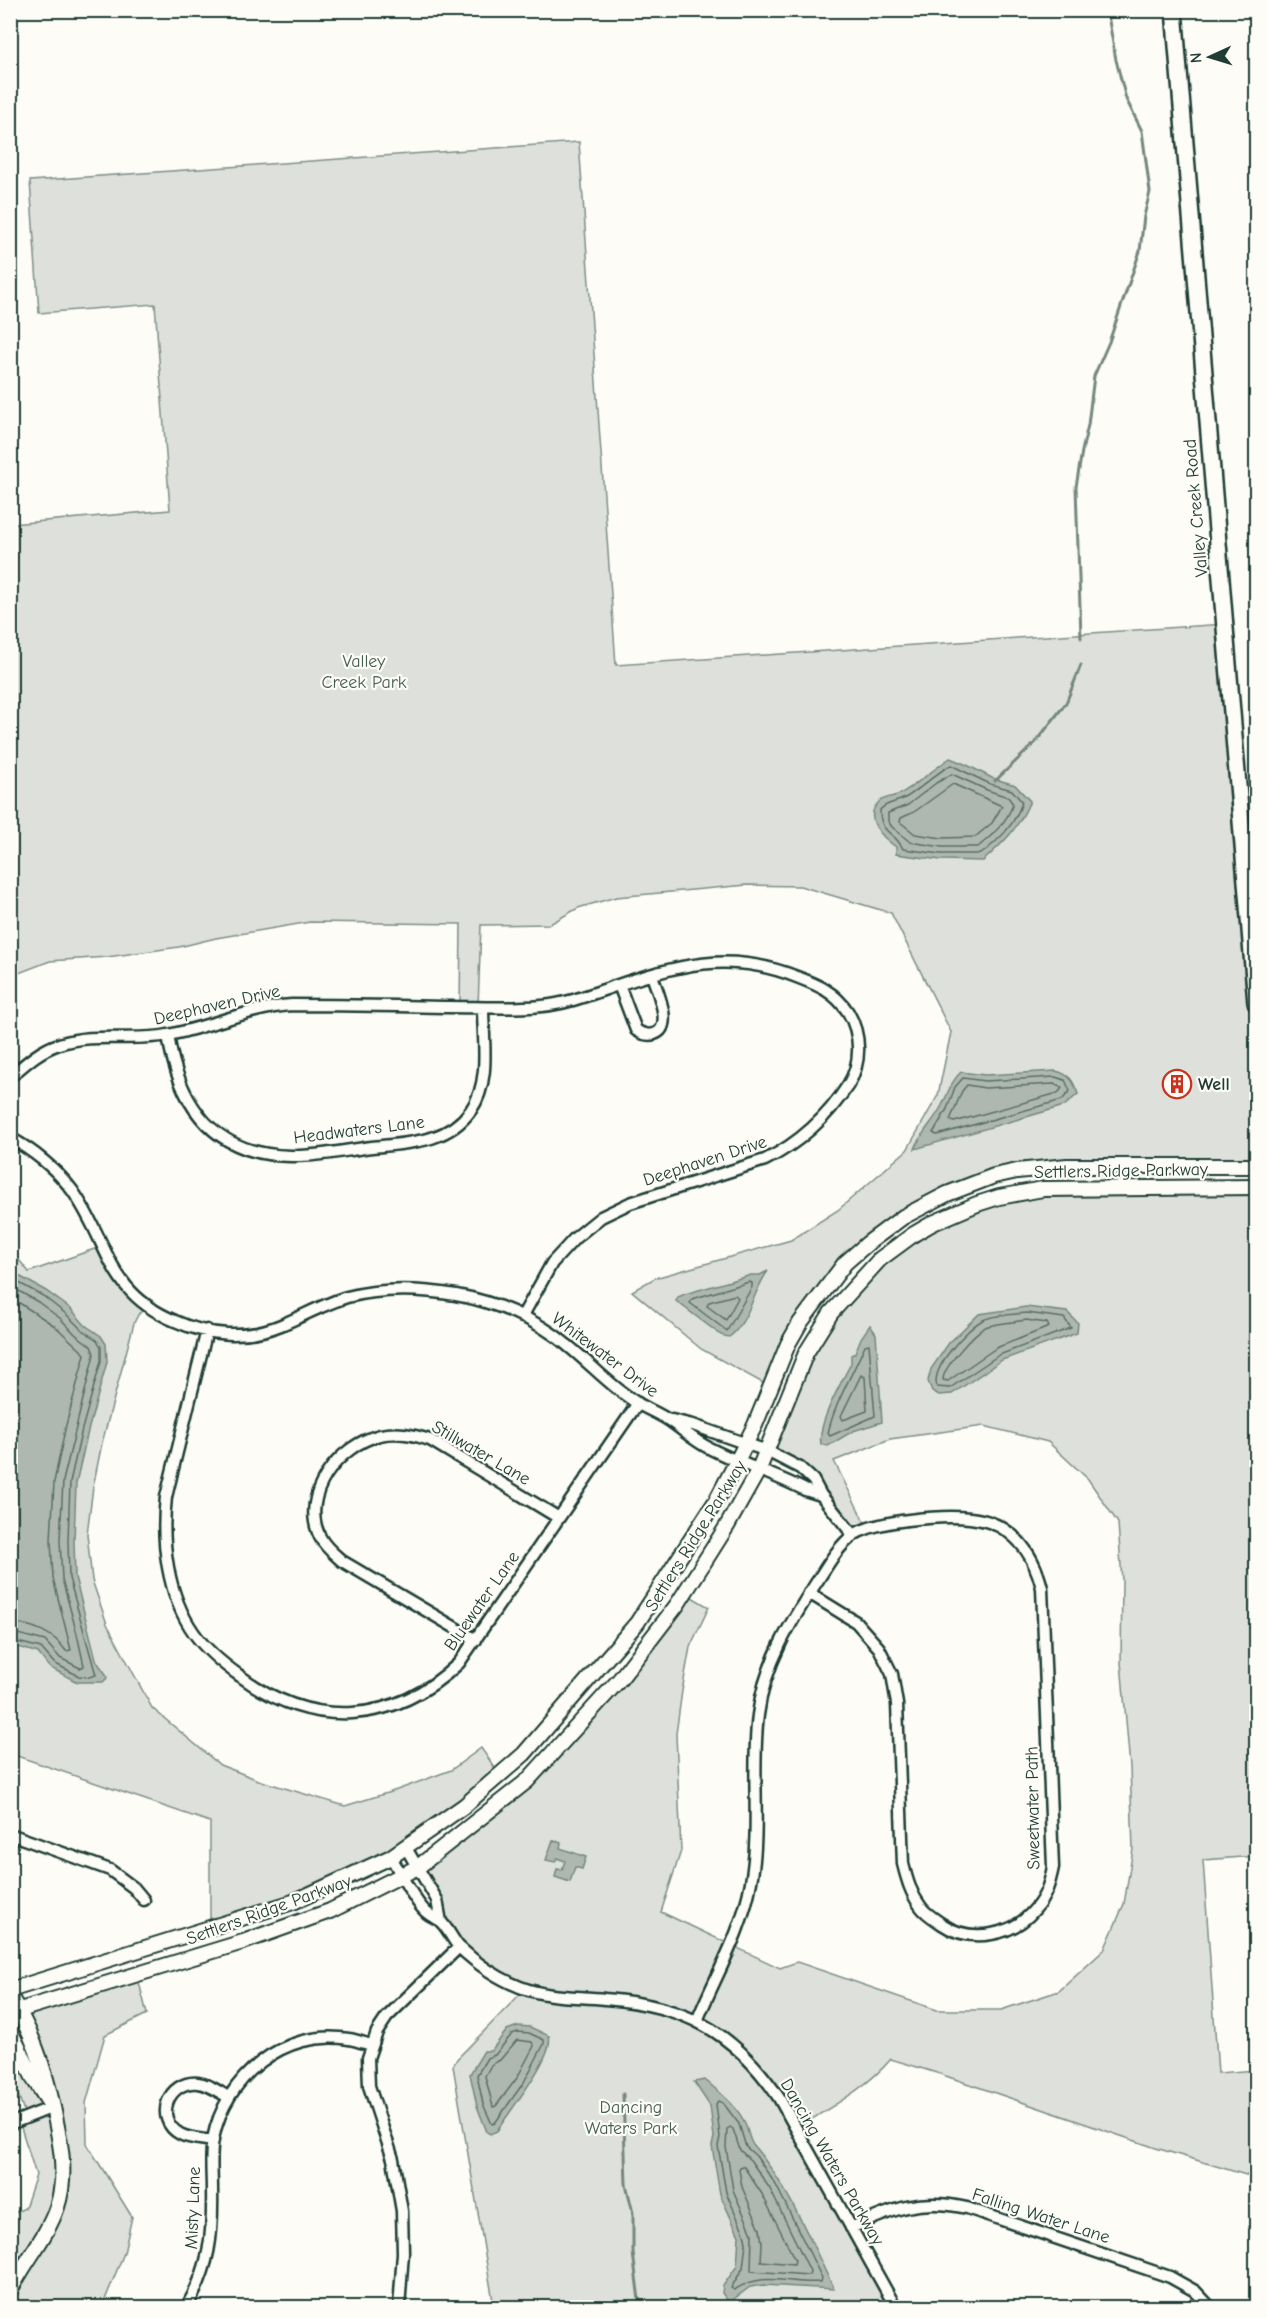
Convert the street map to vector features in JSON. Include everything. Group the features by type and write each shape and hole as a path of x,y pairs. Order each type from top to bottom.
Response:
{"main road":[{"name":"Valley Creek Road","path":"1174,10 1257,1003"}],"street":[{"name":"Deephaven Drive","path":"10,1077 28,1060 58,1044 87,1038 148,1038 168,1035 279,1006 483,1008 555,1005 677,967 729,961 765,966 819,985 839,1000 854,1023 858,1049 854,1074 836,1101 805,1135 784,1151 765,1161 630,1203 601,1217 575,1238 552,1263 522,1317"},
{"path":"619,985 636,1030 642,1034 653,1035 662,1028 665,1017 652,975"},
{"name":"Headwaters Lane","path":"168,1035 172,1061 181,1088 199,1116 214,1131 235,1145 265,1155 293,1157 428,1140 453,1129 472,1110 482,1087 483,1008"},
{"name":"Whitewater Drive","path":"10,1138 41,1159 71,1189 99,1236 110,1264 123,1284 147,1306 175,1322 225,1334 252,1333 280,1326 347,1297 381,1291 421,1291 455,1295 497,1306 550,1332 620,1391 708,1448 821,1495"},
{"name":"Settlers Ridge Parkway","path":"10,1990 293,1902 392,1857 464,1806 524,1754 637,1623 716,1501 746,1445 788,1344 813,1303 845,1263 868,1243 924,1204 994,1176 1040,1168 1067,1166 1257,1167"},
{"name":"Settlers Ridge Parkway","path":"15,2011 243,1942 330,1911 418,1867 527,1781 620,1679 678,1605 759,1469 806,1353 831,1313 880,1259 933,1223 999,1197 1043,1189 1257,1187"},
{"name":"Bluewater Lane","path":"207,1330 166,1497 163,1524 166,1558 176,1597 193,1633 220,1662 249,1683 278,1699 328,1713 355,1714 378,1711 411,1699 459,1663 638,1403"},
{"name":"Whitewater Drive","path":"668,1420 693,1425 767,1451 800,1468 813,1480 821,1495 853,1535"},
{"name":"Stillwater Lane","path":"476,1640 342,1561 329,1549 320,1537 315,1515 315,1502 322,1481 352,1449 368,1439 382,1434 415,1435 430,1440 559,1518"},
{"name":"Sweetwater Path","path":"697,2021 734,1942 742,1921 751,1883 756,1828 756,1736 762,1694 782,1637 809,1593 831,1560 853,1535 877,1525 953,1518 985,1521 1001,1527 1015,1537 1028,1551 1038,1570 1042,1588 1053,1867 1050,1882 1035,1910 1022,1921 1006,1930 986,1936 968,1935 951,1930 922,1909 907,1881 903,1864 897,1704 892,1674 879,1648 863,1628 809,1593"},
{"path":"10,1834 110,1870 144,1900"},
{"name":"Dancing Waters Parkway","path":"406,1848 437,1900 441,1922"},
{"name":"Dancing Waters Parkway","path":"392,1857 425,1911 441,1922 459,1947 500,1978 539,1994 652,2004 697,2021 722,2036 768,2082 896,2307"},
{"path":"399,2307 403,2253 402,2211 393,2159 369,2086 367,2073 371,2044 376,2032 387,2017 459,1947"},
{"path":"10,1996 15,2011 40,2055 61,2140 62,2187 52,2219 10,2291"},
{"path":"10,2031 35,2081 53,2107"},
{"name":"Misty Lane","path":"186,2307 200,2281 210,2250 213,2220 213,2141 228,2097 244,2076 258,2063 277,2050 295,2043 332,2037 371,2044"},
{"path":"213,2141 186,2136 172,2128 166,2113 170,2096 176,2088 183,2084 200,2083 228,2097"},
{"path":"10,2124 53,2107"},
{"name":"Falling Water Lane","path":"851,2228 907,2205 951,2204 1170,2277 1195,2291 1211,2307"}],"green space":[{"name":"Valley Creek Park","path":"579,142 616,665 1225,624 1256,1003 1256,1166 1040,1168 924,1204 827,1284 770,1387 701,1349 632,1291 655,1278 791,1240 838,1210 907,1150 938,1095 951,1032 891,913 800,886 747,885 616,897 578,908 550,924 481,925 478,1007 460,1007 461,924 310,922 216,938 179,947 107,957 50,961 11,976 10,933 13,931 10,895 11,524 170,510 155,304 39,313 30,181"},
{"name":"Dancing Waters Park","path":"1256,1187 1256,1856 1203,1860 1218,2073 1256,2070 1256,2178 1156,2148 891,2059 859,2089 796,2129 896,2307 494,2307 453,2066 457,2059 525,1989 459,1947 418,1867 527,1781 685,1593 709,1607 690,1647 682,1691 676,1734 681,1851 661,1912 780,1968 797,1962 937,2010 1001,2010 1059,1991 1104,1950 1124,1904 1133,1849 1130,1767 1121,1662 1122,1581 1118,1523 1088,1479 1048,1442 984,1426 890,1439 834,1461 868,1529 853,1535 813,1480 767,1451 806,1353 895,1247 999,1197"},
{"path":"103,1246 147,1306 134,1323 102,1443 87,1534 92,1580 107,1624 152,1708 220,1765 261,1781 345,1806 451,1770 481,1748 500,1775 391,1857 210,1928 210,1822 11,1754 10,1249 29,1272"},
{"path":"137,1974 147,2014 105,2035 86,2103 87,2144 132,2217 124,2253 102,2307 11,2308 11,2214 25,2208 36,2175 19,2121 26,2117 11,2074 11,2013"}],"water":[{"path":"950,758 992,778 1015,785 1030,801 1021,819 1004,841 983,861 941,860 896,854 896,847 880,833 873,821 874,808 881,800 898,795"},
{"path":"1056,1071 1065,1074 1070,1079 1078,1094 1064,1106 915,1149 940,1109 954,1080 961,1072 985,1075"},
{"path":"10,1271 46,1291 71,1309 85,1325 101,1336 106,1344 107,1362 76,1483 74,1541 75,1577 96,1659 107,1678 103,1682 77,1682 49,1667 38,1653 11,1645"},
{"path":"768,1271 741,1324 729,1337 721,1335 676,1301 678,1297 685,1294"},
{"path":"1026,1307 1067,1312 1078,1323 1077,1333 1002,1360 952,1394 939,1395 932,1391 928,1381 931,1369 949,1343 979,1314"},
{"path":"870,1325 876,1334 882,1422 853,1431 828,1446 821,1444 826,1414 851,1363 851,1355 855,1353"},
{"path":"553,1840 561,1843 560,1848 586,1857 582,1869 575,1867 570,1882 555,1877 557,1869 562,1870 565,1861 557,1858 555,1862 546,1860"},
{"path":"518,2026 530,2027 549,2036 549,2045 529,2084 497,2131 490,2134 487,2132 477,2106 470,2074 484,2051 491,2051 507,2030"},
{"path":"705,2080 728,2100 742,2117 750,2140 788,2196 834,2289 763,2285 750,2287 731,2301 728,2301 722,2293 723,2286 737,2266 739,2236 720,2194 712,2146 714,2137 710,2106 694,2082"}],"waterway":[{"path":"1081,638 1076,487 1088,425 1094,376 1109,342 1140,251 1144,216 1150,192 1142,131 1126,99 1107,10"},
{"path":"995,781 1035,743 1066,703 1081,665"},
{"path":"623,2094 626,2184 633,2213 633,2253 640,2308"},
{"path":"725,2308 728,2301"}],"place":[{"name":"Well","path":"1177,1084"}]}
